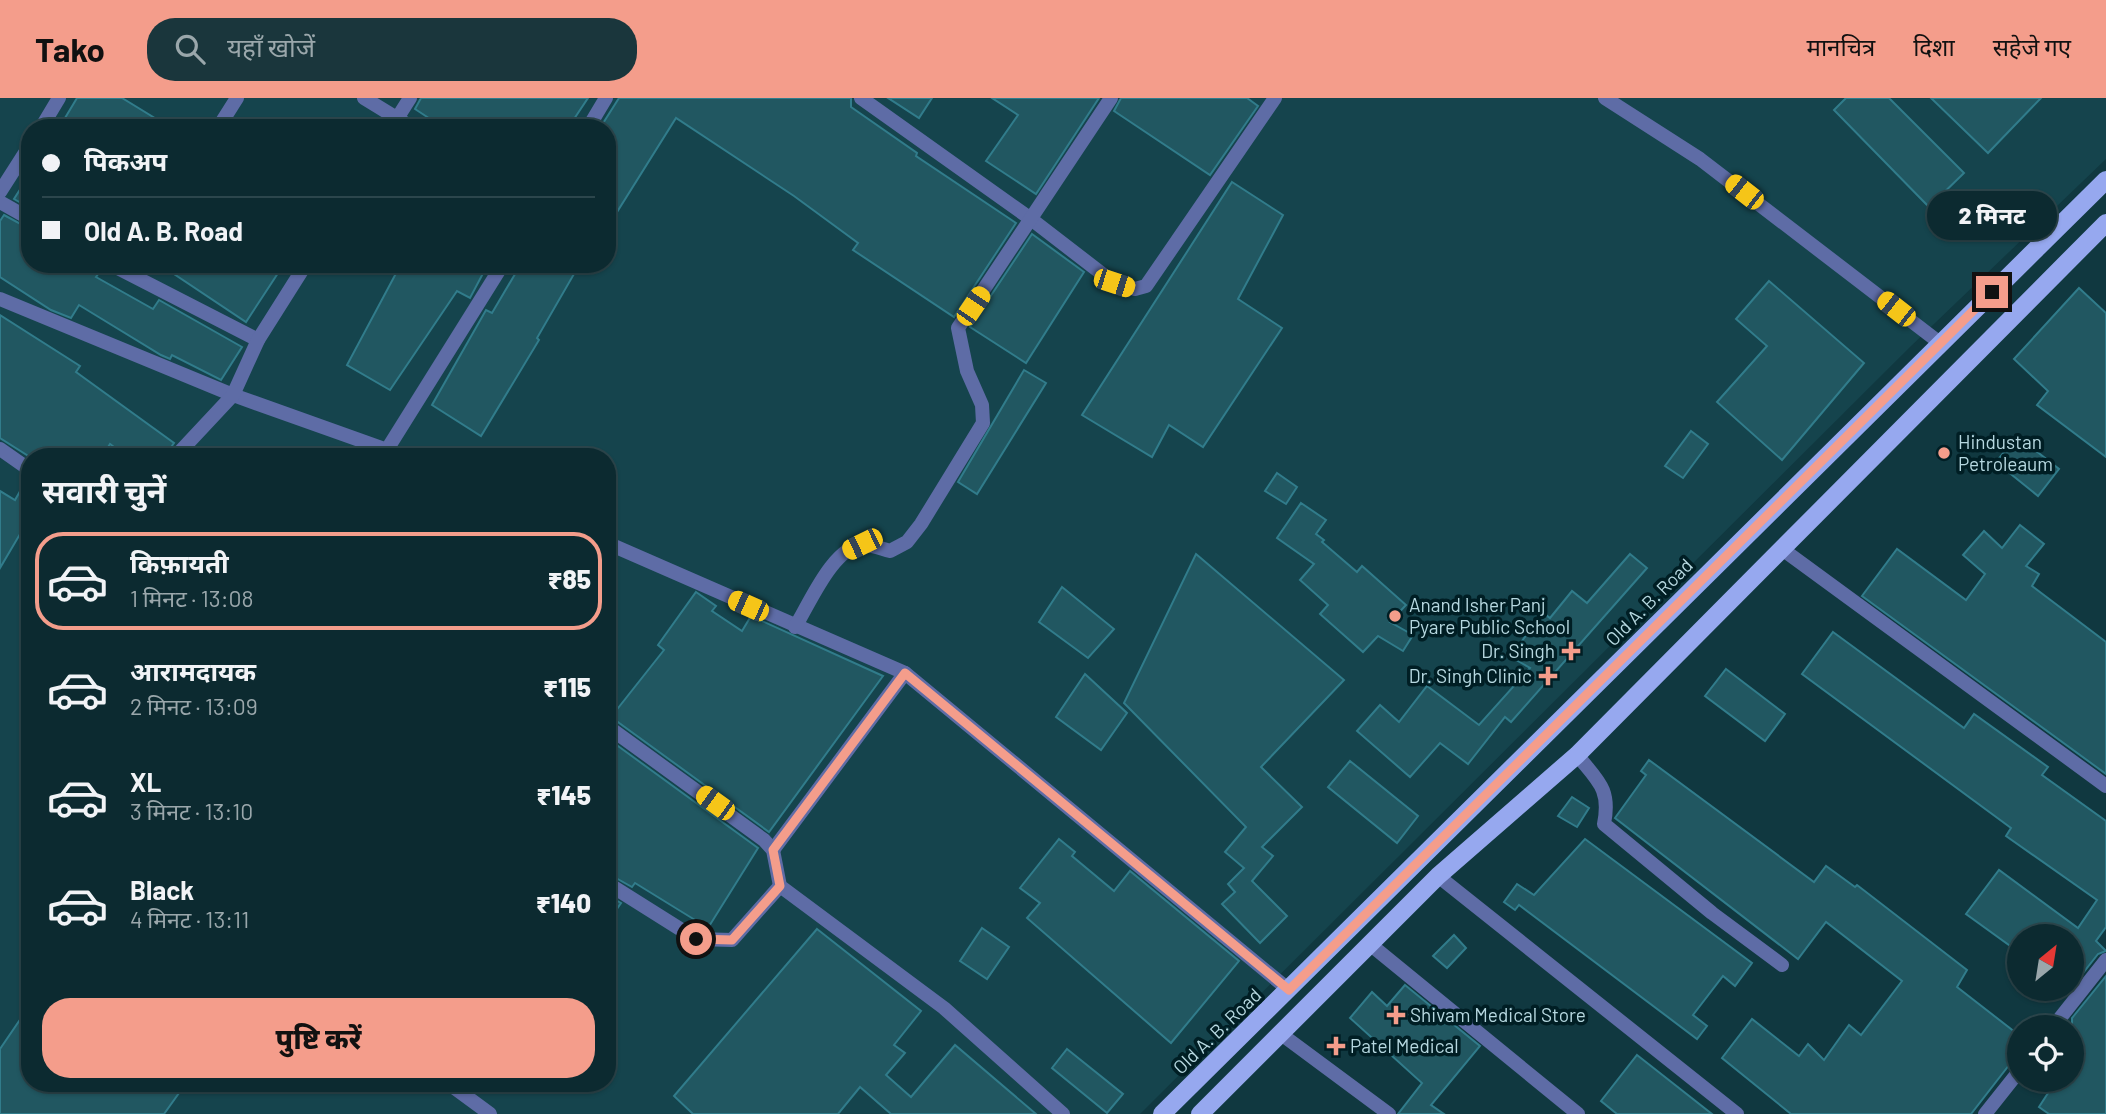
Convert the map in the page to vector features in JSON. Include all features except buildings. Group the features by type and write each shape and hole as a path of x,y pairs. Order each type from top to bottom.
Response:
{"main road":[{"name":"Old A. B. Road","path":"1162,1114 2106,180"},
{"path":"1200,1114 1438,876 1577,755 2106,223"}],"street":[{"path":"47,119 60,98"},
{"path":"224,119 237,98"},
{"path":"364,98 389,119"},
{"path":"397,119 410,98"},
{"path":"593,119 606,98"},
{"path":"861,98 1031,219 1114,283 1135,289 1146,286 1275,98"},
{"path":"795,627 830,565 845,553 862,544 890,551 907,542 970,446 983,423 982,405 967,371 958,328 1111,98"},
{"path":"1605,98 1700,159 1940,343"},
{"path":"0,192 21,159"},
{"path":"0,202 21,214"},
{"path":"137,273 258,340"},
{"path":"186,448 233,395 258,340 300,273"},
{"path":"0,299 233,395 388,448 497,273"},
{"path":"0,449 21,464"},
{"path":"616,547 905,673 1289,990"},
{"path":"1782,549 2106,786"},
{"path":"773,850 905,673"},
{"path":"616,732 715,803 773,850 780,886 944,1008 1063,1114"},
{"path":"1577,755 1604,788 1607,802 1604,824 1712,913 1782,965"},
{"path":"1438,876 1737,1114"},
{"path":"616,889 696,939 732,940 780,886"},
{"path":"1371,945 1578,1114"},
{"path":"2062,1015 2106,960"},
{"path":"1281,1034 1389,1114"},
{"path":"1985,1114 2007,1086"},
{"path":"460,1092 490,1114"}],"shaded area":[{"path":"0,98 2106,98 2106,159 1911,346 1140,1114 0,1114"}],"place":[{"name":"Hindustan Petroleaum","path":"1944,453"},
{"name":"Anand Isher Panj Pyare Public School","path":"1395,616"},
{"name":"Dr. Singh","path":"1571,651"},
{"name":"Dr. Singh Clinic","path":"1548,676"},
{"name":"Shivam Medical Store","path":"1396,1015"},
{"name":"Patel Medical","path":"1336,1046"}],"route":[{"path":"696,939 732,940 780,886 773,850 905,673 1289,990 1992,292"}]}
